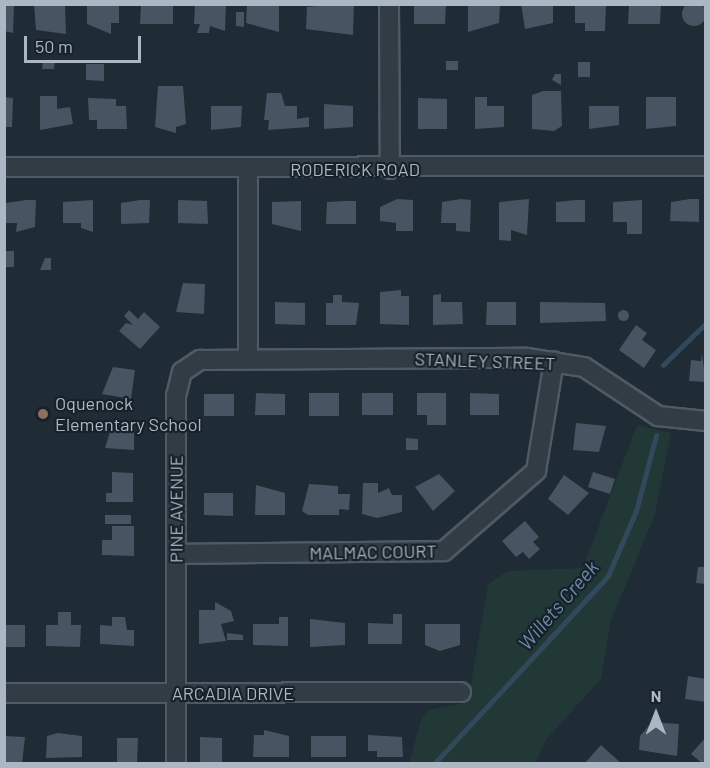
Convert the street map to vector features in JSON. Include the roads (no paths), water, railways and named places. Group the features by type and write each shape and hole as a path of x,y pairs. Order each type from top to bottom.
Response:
{"street":[{"path":"389,4 390,169"},
{"name":"RODERICK ROAD","path":"4,167 390,169 705,166"},
{"path":"248,169 248,359"},
{"name":"STANLEY STREET","path":"248,359 554,361 584,367 658,416 705,422"},
{"name":"PINE AVENUE","path":"176,764 176,396 182,372 200,360 248,359"},
{"name":"MALMAC COURT","path":"176,554 444,551 536,471 554,361"},
{"name":"ARCADIA DRIVE","path":"4,693 461,692"}],"waterway":[{"name":"Willets Creek","path":"663,365 706,323"},
{"name":"Willets Creek","path":"434,764 608,576 636,511 656,436"}],"place":[{"name":"Oquenock Elementary School","path":"43,414"}]}
